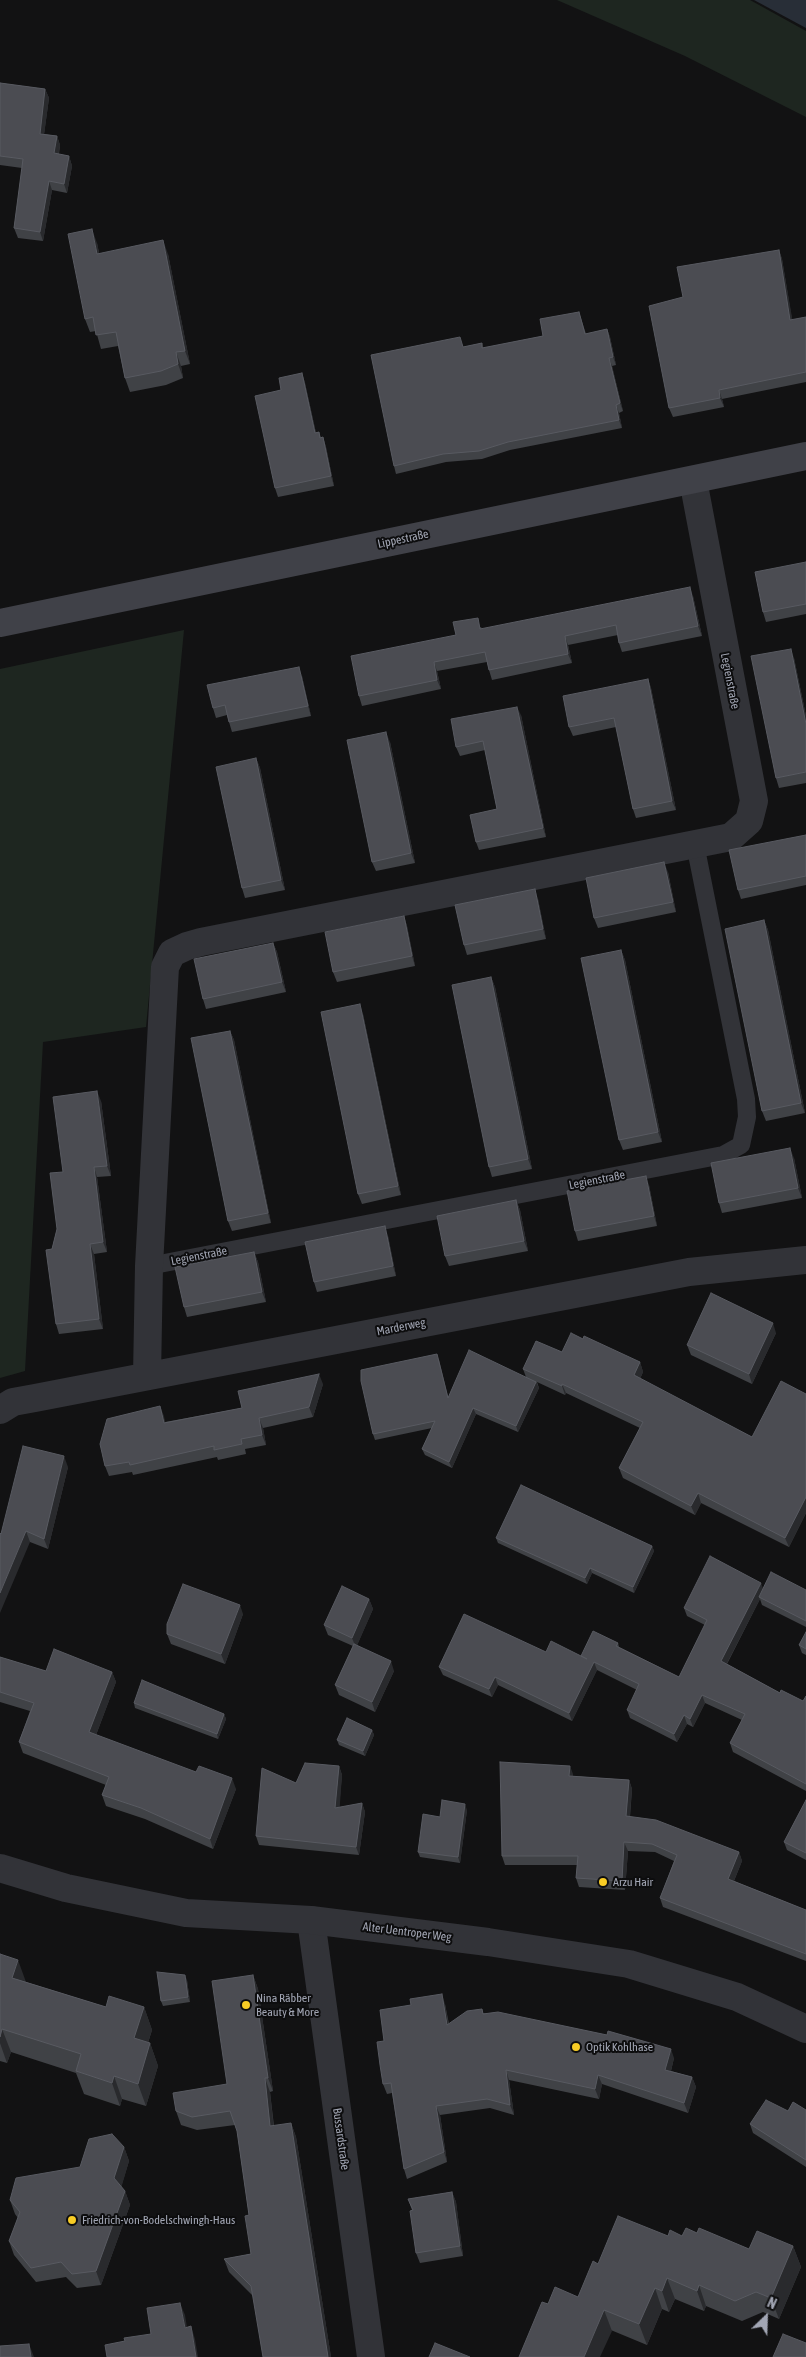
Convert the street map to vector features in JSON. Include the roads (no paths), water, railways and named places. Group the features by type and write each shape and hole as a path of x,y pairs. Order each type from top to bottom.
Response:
{"main road":[{"name":"Lippestraße","path":"0,623 806,456"}],"street":[{"name":"Legienstraße","path":"147,1376 149,1266 165,966 172,953 200,942 731,837 742,830 749,821 754,801 692,480"},
{"name":"Marderweg","path":"0,1410 13,1402 690,1272 806,1260"},
{"name":"Alter Uentroper Weg","path":"0,1868 66,1888 186,1913 311,1920 488,1942 629,1964 737,1997 806,2029"},
{"name":"Bussardstraße","path":"311,1920 371,2357"}],"lane":[{"name":"Legienstraße","path":"149,1266 722,1155 741,1144 747,1117 746,1099 695,844"}],"place":[{"name":"Arzu Hair","path":"603,1882"},
{"name":"Nina Räbber Beauty & More","path":"246,2005"},
{"name":"Optik Kohlhase","path":"576,2047"},
{"name":"Friedrich-von-Bodelschwingh-Haus","path":"72,2220"}]}
